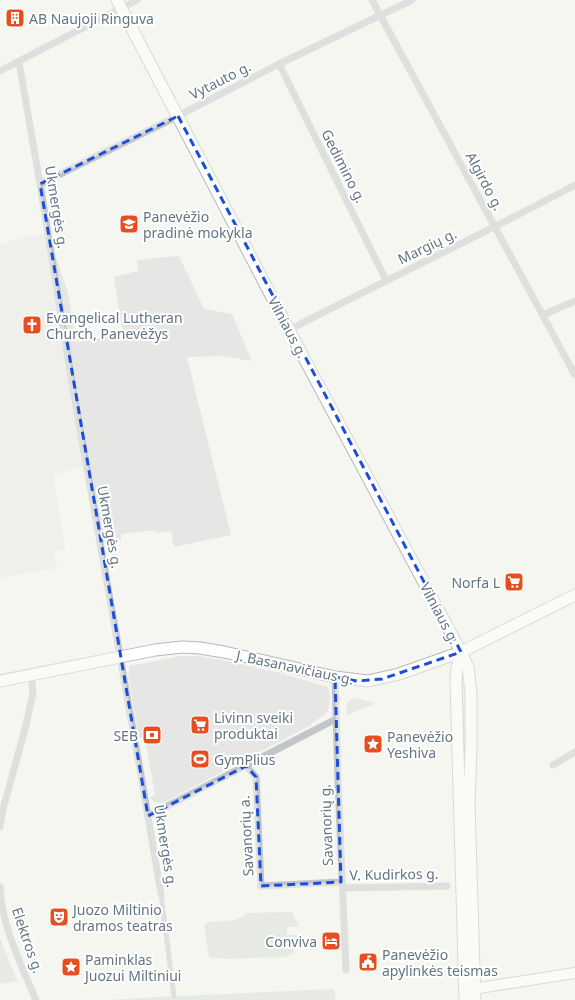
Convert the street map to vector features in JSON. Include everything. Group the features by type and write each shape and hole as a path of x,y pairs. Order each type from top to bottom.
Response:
{"main road":[{"name":"Vilniaus g.","path":"119,4 289,330 461,652 457,668 456,681 468,993 475,1000"},
{"name":"J. Basanavičiaus g.","path":"0,681 155,650 182,647 224,652 357,681 382,679 461,652 575,595"},
{"path":"468,993 575,973"}],"street":[{"path":"0,71 19,62 119,4 138,0"},
{"name":"Algirdo g.","path":"372,0 575,375"},
{"name":"Vytauto g.","path":"40,184 279,64 412,0"},
{"name":"Ukmergės g.","path":"19,62 57,284 75,400 148,816 174,996"},
{"name":"Gedimino g.","path":"279,64 386,280"},
{"name":"Margių g.","path":"289,330 386,280 495,227 575,185"},
{"path":"543,315 575,301"},
{"path":"0,827 33,694 31,674"},
{"name":"Savanorių g.","path":"335,677 346,970"},
{"path":"148,816 336,719"},
{"path":"553,765 575,752"},
{"name":"Savanorių a.","path":"246,766 256,777 261,886 342,885"},
{"name":"V. Kudirkos g.","path":"342,885 447,886"},
{"name":"Elektros g.","path":"0,888 9,931 36,1000"}],"highlighted area":[{"path":"178,116 461,652 382,679 357,681 335,677 341,882 261,886 256,777 246,766 148,816 40,184"}],"shaded area":[{"path":"48,233 67,290 77,342 123,334 114,277 138,271 137,261 179,256 204,309 232,314 252,361 221,356 187,357 231,535 174,547 171,531 156,533 155,530 121,534 121,540 100,544 86,466 53,475 65,549 54,551 57,568 0,578 0,245 21,237"},
{"path":"180,656 199,656 227,661 284,674 328,687 330,697 329,708 325,714 309,726 163,803 157,803 150,797 155,795 145,737 139,738 128,675 130,666"},
{"path":"461,684 463,684 465,749 463,749"},
{"path":"353,698 377,703 347,715 347,703"},
{"path":"292,912 299,927 287,927 287,935 299,935 299,941 294,941 294,953 285,957 227,959 209,957 204,926 206,923 238,919 246,913"},
{"path":"0,938 17,981 0,984"},
{"path":"334,989 336,1000 109,1000 157,997"}],"place":[{"name":"AB Naujoji Ringuva","path":"15,18"},
{"name":"Panevėžio pradinė mokykla","path":"129,224"},
{"name":"Evangelical Lutheran Church, Panevėžys","path":"32,325"},
{"name":"Norfa L","path":"514,582"},
{"name":"Livinn sveiki produktai","path":"200,725"},
{"name":"SEB","path":"152,735"},
{"name":"Panevėžio Yeshiva","path":"373,744"},
{"name":"GymPlius","path":"200,759"},
{"name":"Juozo Miltinio dramos teatras","path":"59,917"},
{"name":"Conviva","path":"331,941"},
{"name":"Panevėžio apylinkės teismas","path":"368,962"},
{"name":"Paminklas Juozui Miltiniui","path":"71,967"}]}
